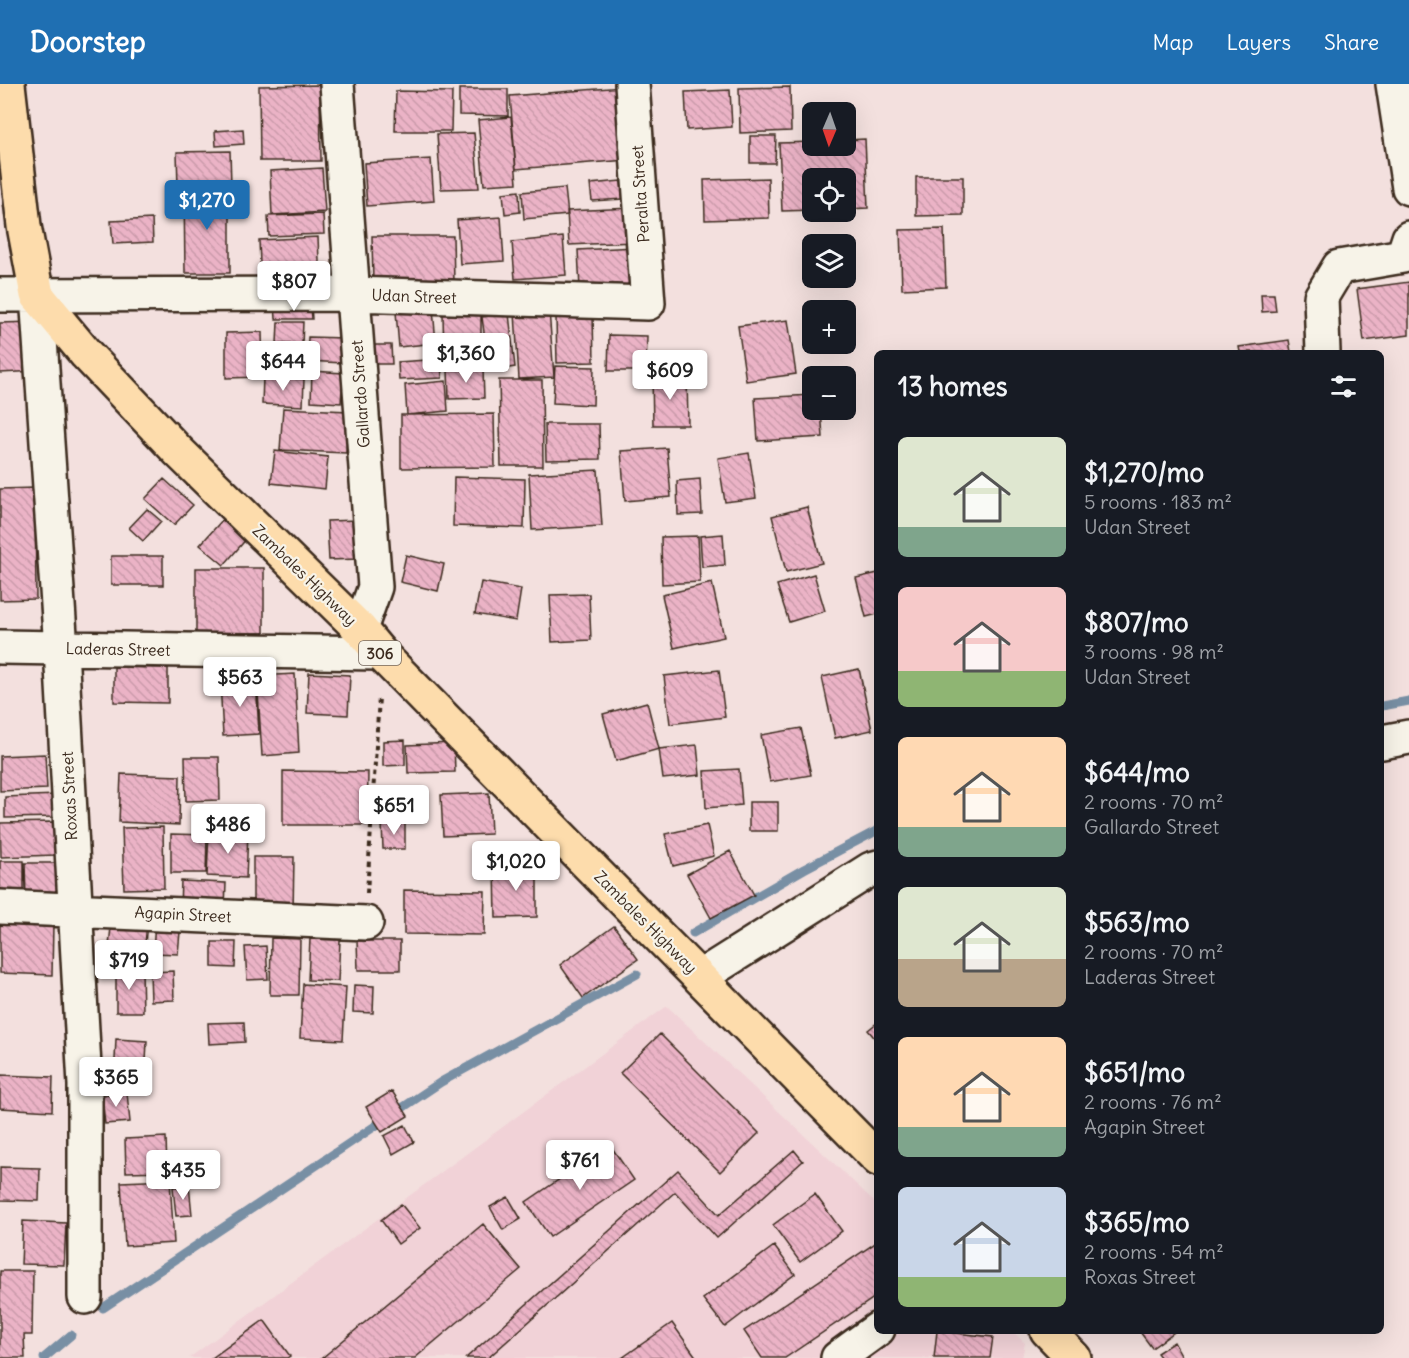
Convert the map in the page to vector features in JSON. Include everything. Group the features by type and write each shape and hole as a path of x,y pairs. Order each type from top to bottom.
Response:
{"main road":[{"name":"Zambales Highway","path":"8,84 24,226 37,296 86,354 178,451 375,647 874,1155"},
{"path":"1051,1334 1074,1358"}],"street":[{"name":"Gallardo Street","path":"336,84 375,587 375,647"},
{"name":"Peralta Street","path":"632,84 648,303"},
{"path":"1394,84 1409,188"},
{"path":"1323,350 1321,297 1339,267 1403,256 1409,238"},
{"name":"Udan Street","path":"0,295 352,294 648,303"},
{"name":"Roxas Street","path":"37,296 61,649 86,1085 85,1297"},
{"name":"Laderas Street","path":"0,647 61,649 375,647"},
{"path":"1384,742 1409,737"},
{"path":"700,977 874,868"},
{"name":"Agapin Street","path":"0,907 366,922"},
{"path":"838,1358 874,1332"}],"path":[{"path":"366,922 378,703 375,647"}],"shaded area":[{"path":"667,1006 874,1201 874,1334 1015,1334 1025,1343 1022,1358 189,1358"}],"building":[{"path":"320,85 321,161 260,161 259,86"},
{"path":"622,87 627,160 516,169 510,96"},
{"path":"790,87 791,131 740,133 739,88"},
{"path":"459,89 508,89 508,116 459,115"},
{"path":"730,90 732,127 687,130 685,92"},
{"path":"396,91 452,92 451,131 395,131"},
{"path":"511,117 517,183 484,185 478,120"},
{"path":"243,129 244,144 216,146 215,131"},
{"path":"474,133 479,188 441,189 437,134"},
{"path":"750,136 776,136 775,163 750,163"},
{"path":"856,139 865,139 868,208 856,209 856,168 802,168 802,210 782,211 779,143 802,142 802,156 856,156"},
{"path":"230,151 231,185 178,186 177,152"},
{"path":"431,159 434,201 367,206 364,163"},
{"path":"322,168 325,212 272,215 270,171"},
{"path":"916,177 963,177 963,215 916,216"},
{"path":"768,178 769,218 705,220 704,180"},
{"path":"621,181 623,199 592,201 590,184"},
{"path":"565,188 568,215 524,219 522,192"},
{"path":"184,190 230,190 230,273 185,273"},
{"path":"519,191 520,212 505,214 503,193"},
{"path":"632,208 633,242 569,245 567,211"},
{"path":"323,214 324,234 269,236 268,216"},
{"path":"501,217 504,261 460,264 457,220"},
{"path":"152,219 153,242 113,244 111,221"},
{"path":"944,229 946,287 902,289 900,230"},
{"path":"372,236 453,236 454,283 373,284"},
{"path":"318,237 320,285 261,287 259,240"},
{"path":"563,237 566,275 515,279 512,242"},
{"path":"635,247 637,287 580,289 578,250"},
{"path":"1409,282 1409,335 1364,341 1357,289"},
{"path":"1261,294 1274,294 1276,311 1262,312"},
{"path":"311,304 312,319 276,319 275,305"},
{"path":"433,309 436,343 399,347 396,312"},
{"path":"549,310 554,377 519,379 515,313"},
{"path":"481,313 481,358 444,358 443,314"},
{"path":"509,314 515,367 489,371 482,317"},
{"path":"593,316 594,362 557,363 556,317"},
{"path":"788,320 796,374 746,381 738,326"},
{"path":"35,322 37,371 0,373 0,323"},
{"path":"278,322 303,322 302,344 277,344"},
{"path":"262,332 263,377 226,378 226,333"},
{"path":"609,335 647,336 646,371 608,371"},
{"path":"308,337 345,338 343,363 307,361"},
{"path":"1289,340 1291,350 1240,350 1239,347"},
{"path":"371,345 391,345 392,364 372,364"},
{"path":"306,350 306,375 278,375 278,351"},
{"path":"441,359 442,378 399,380 398,362"},
{"path":"555,366 594,367 593,405 553,403"},
{"path":"483,369 484,398 449,399 448,370"},
{"path":"312,371 343,373 341,403 311,401"},
{"path":"687,376 688,425 653,425 652,377"},
{"path":"263,377 304,379 303,406 262,404"},
{"path":"499,380 542,380 543,466 501,466"},
{"path":"446,381 448,411 407,415 405,385"},
{"path":"802,396 802,420 822,420 823,437 758,441 755,398"},
{"path":"283,408 348,411 346,453 280,450"},
{"path":"494,414 495,467 401,468 401,415"},
{"path":"545,424 599,424 600,459 546,460"},
{"path":"667,448 671,497 625,501 621,451"},
{"path":"275,451 328,457 325,489 271,483"},
{"path":"749,453 756,498 725,502 718,458"},
{"path":"598,470 602,526 532,530 529,474"},
{"path":"454,477 525,479 524,528 453,526"},
{"path":"164,479 193,505 174,525 145,499"},
{"path":"700,479 702,514 678,515 677,481"},
{"path":"35,488 36,599 0,600 0,489"},
{"path":"807,507 822,563 786,572 772,516"},
{"path":"147,509 161,521 143,541 129,528"},
{"path":"224,518 248,537 224,565 200,545"},
{"path":"358,520 359,559 329,560 327,521"},
{"path":"723,534 725,565 702,567 700,536"},
{"path":"698,536 700,582 662,584 661,537"},
{"path":"406,555 444,564 438,591 400,582"},
{"path":"111,556 163,556 163,585 111,585"},
{"path":"196,568 264,568 264,633 196,633"},
{"path":"814,574 825,611 789,622 777,585"},
{"path":"874,574 874,615 866,617 856,578"},
{"path":"481,582 521,589 516,621 475,614"},
{"path":"712,583 724,637 674,648 662,595"},
{"path":"589,594 591,640 552,642 550,595"},
{"path":"114,667 168,668 168,703 114,702"},
{"path":"859,669 872,730 835,738 822,677"},
{"path":"719,670 725,717 670,724 664,676"},
{"path":"309,673 350,675 348,715 307,713"},
{"path":"295,674 299,753 262,756 257,676"},
{"path":"256,679 259,734 223,736 220,681"},
{"path":"647,702 659,749 616,761 603,714"},
{"path":"801,728 811,775 770,782 761,735"},
{"path":"405,740 405,765 383,766 383,741"},
{"path":"454,743 455,772 408,773 407,745"},
{"path":"697,745 700,775 663,779 659,749"},
{"path":"45,754 47,789 0,791 0,756"},
{"path":"185,757 219,757 220,800 186,801"},
{"path":"739,769 742,805 706,808 704,771"},
{"path":"283,771 368,772 367,825 283,825"},
{"path":"121,774 180,776 179,825 119,822"},
{"path":"489,793 491,834 443,836 441,795"},
{"path":"57,795 57,817 5,818 5,797"},
{"path":"749,802 778,802 778,831 749,831"},
{"path":"54,822 55,855 1,857 0,823"},
{"path":"405,822 405,849 383,849 382,823"},
{"path":"707,825 714,856 673,866 665,834"},
{"path":"163,827 164,888 124,889 122,828"},
{"path":"209,832 248,833 246,878 207,876"},
{"path":"171,834 207,835 206,873 171,873"},
{"path":"730,851 754,895 711,918 687,874"},
{"path":"253,857 294,857 293,912 253,912"},
{"path":"0,861 24,861 24,897 0,896"},
{"path":"25,863 66,863 66,897 26,898"},
{"path":"495,867 537,867 537,917 496,918"},
{"path":"181,881 226,883 225,908 180,906"},
{"path":"404,890 485,891 484,935 404,934"},
{"path":"112,918 147,922 143,968 107,964"},
{"path":"155,920 181,921 178,954 153,953"},
{"path":"0,922 53,924 52,975 0,973"},
{"path":"614,926 638,959 583,998 560,965"},
{"path":"271,938 300,939 299,995 270,995"},
{"path":"310,939 340,940 338,981 308,980"},
{"path":"357,941 400,941 400,970 358,970"},
{"path":"212,942 236,942 235,968 212,967"},
{"path":"266,946 268,979 247,980 245,947"},
{"path":"142,970 143,1012 116,1012 116,971"},
{"path":"173,971 174,1000 151,1001 150,972"},
{"path":"303,984 346,987 343,1040 300,1038"},
{"path":"354,985 374,986 373,1013 353,1012"},
{"path":"244,1022 245,1042 209,1044 208,1023"},
{"path":"874,1025 874,1037 868,1030"},
{"path":"660,1034 759,1133 720,1172 620,1073"},
{"path":"116,1039 147,1041 145,1082 114,1080"},
{"path":"0,1075 53,1077 52,1111 0,1108"},
{"path":"392,1091 408,1116 382,1132 366,1107"},
{"path":"127,1093 130,1122 105,1124 102,1095"},
{"path":"405,1125 414,1142 393,1154 384,1136"},
{"path":"166,1137 167,1171 126,1172 125,1139"},
{"path":"610,1145 634,1180 550,1237 526,1202"},
{"path":"794,1150 803,1161 717,1238 675,1192 488,1358 466,1358 678,1170 719,1215"},
{"path":"0,1167 40,1168 39,1201 0,1200"},
{"path":"170,1180 174,1243 125,1246 121,1182"},
{"path":"189,1185 192,1215 176,1216 173,1187"},
{"path":"815,1194 842,1231 800,1262 773,1225"},
{"path":"508,1197 521,1219 503,1230 490,1207"},
{"path":"401,1204 420,1228 398,1244 381,1220"},
{"path":"23,1221 66,1223 64,1265 21,1264"},
{"path":"483,1224 521,1269 415,1358 322,1358"},
{"path":"874,1244 874,1298 785,1358 762,1358 744,1331"},
{"path":"774,1246 795,1274 725,1327 703,1299"},
{"path":"0,1271 33,1271 32,1335 24,1335 25,1358 0,1358"},
{"path":"264,1320 290,1356 287,1358 212,1358"},
{"path":"672,1323 697,1358 622,1358"},
{"path":"937,1334 993,1337 990,1358 934,1358"},
{"path":"1142,1334 1171,1334 1152,1348"},
{"path":"1174,1342 1183,1358 1161,1358 1157,1353"}],"waterway":[{"path":"1384,706 1409,701"},
{"path":"693,933 804,869 874,832"},
{"path":"103,1308 441,1082 637,974"},
{"path":"44,1358 71,1335"}]}
